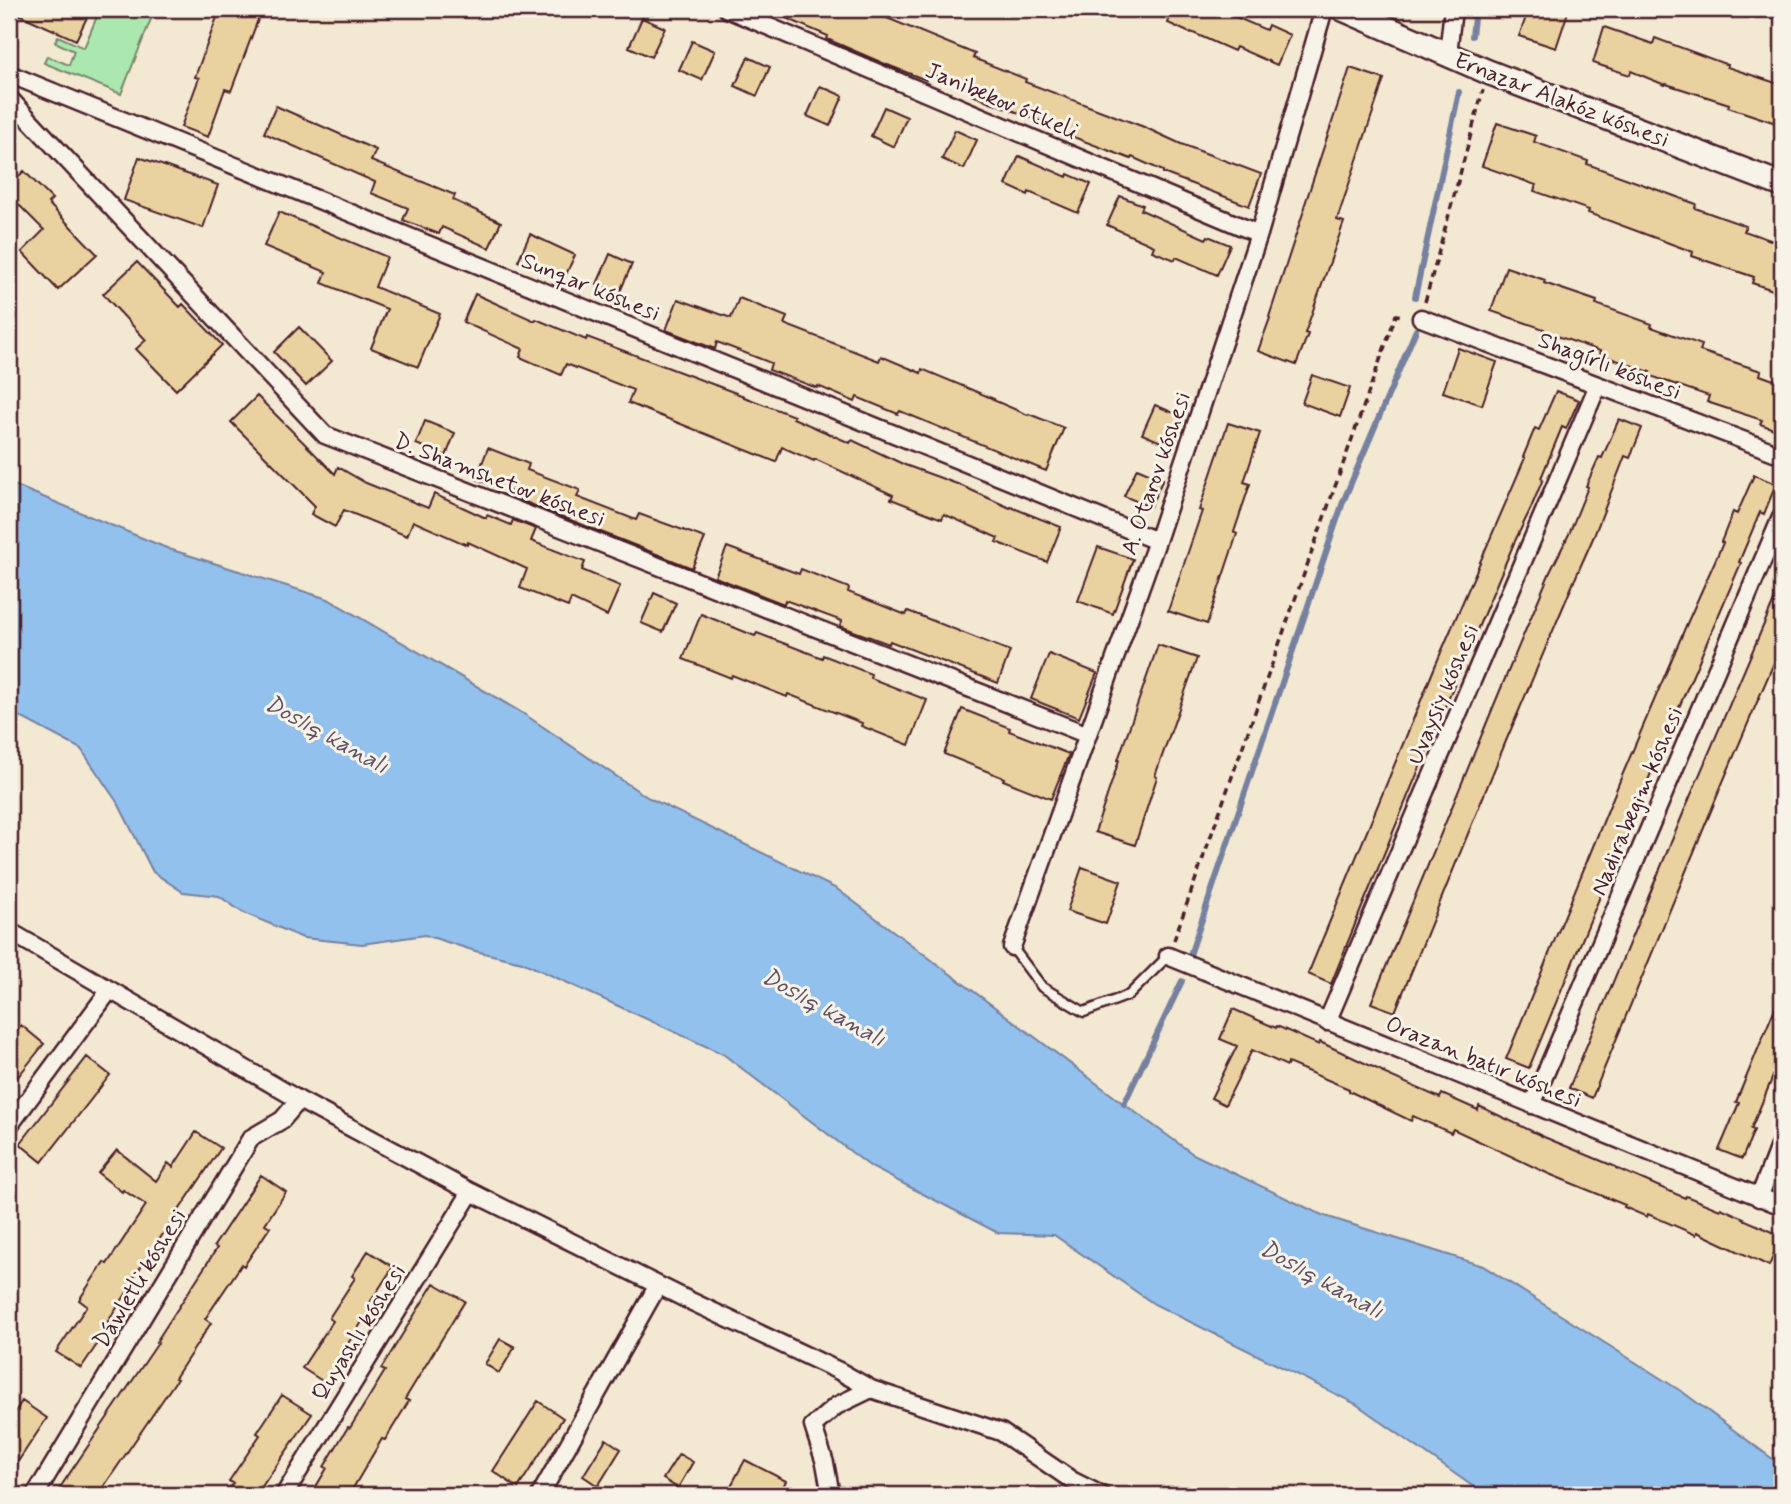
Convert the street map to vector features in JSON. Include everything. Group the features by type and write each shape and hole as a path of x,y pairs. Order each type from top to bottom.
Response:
{"main road":[{"name":"Ernazar Alakóz kóshesi","path":"1343,9 1489,72 1782,185"}],"street":[{"name":"Janibekov ótkeli","path":"727,9 1259,233"},
{"name":"A. Otarov kóshesi","path":"1012,947 1157,541 1259,233 1324,9"},
{"path":"1448,54 1453,9"},
{"name":"Sunqar kóshesi","path":"9,74 1157,541"},
{"name":"D. Shamshetov kóshesi","path":"9,98 326,435 1088,735"},
{"name":"Shaǵırlı kóshesi","path":"1421,317 1782,455"},
{"name":"Uvaysiy kóshesi","path":"1327,1021 1598,385"},
{"name":"Nadirabegim kóshesi","path":"1532,1105 1782,515"},
{"path":"9,931 299,1100 471,1192 839,1371 871,1390 1001,1432 1073,1481 1101,1495"},
{"name":"Orazan batır kóshesi","path":"1168,956 1782,1206"},
{"path":"9,1126 109,991"},
{"name":"Dáwletli kóshesi","path":"34,1495 251,1138 282,1120 299,1100"},
{"path":"1759,1198 1782,1138"},
{"name":"Quyashlı kóshesi","path":"284,1495 471,1192"},
{"path":"540,1495 658,1285"},
{"path":"831,1495 825,1463 813,1426 836,1406 871,1390"}],"lane":[{"path":"1012,947 1042,986 1084,1013 1129,995 1168,956"}],"path":[{"path":"1168,956 1396,315 1421,317 1489,72"}],"green space":[{"path":"100,9 155,9 121,94 44,63 47,56 69,65 74,51 55,42 58,36 84,48"}],"water":[{"name":"Doslıq kanalı","path":"9,483 169,549 328,599 524,714 647,797 837,889 1193,1154 1322,1215 1483,1266 1684,1393 1782,1466 1782,1495 1485,1495 1356,1404 1154,1304 1054,1235 998,1233 871,1167 723,1054 522,962 425,935 362,944 303,938 242,912 219,896 183,892 153,872 119,805 81,749 9,711"}],"building":[{"path":"9,9 91,9 76,40"},
{"path":"220,9 262,9 231,91 225,89 208,137 181,127 199,78 195,77"},
{"path":"765,9 865,9 975,54 973,58 1026,79 1025,82 1261,174 1249,206 1163,173 1132,157 1131,159 1039,124 1040,121 972,95 974,90 929,73 926,80 885,64"},
{"path":"1143,9 1217,9 1266,30 1268,25 1290,35 1277,65 1236,47 1234,51 1190,33"},
{"path":"1529,9 1557,9 1568,12 1556,48 1519,36"},
{"path":"642,18 665,28 651,57 629,47"},
{"path":"1604,27 1653,44 1655,38 1728,65 1727,67 1782,85 1782,125 1631,71 1630,75 1593,63"},
{"path":"692,41 715,51 702,80 679,70"},
{"path":"748,57 770,67 757,96 735,86"},
{"path":"1350,68 1384,79 1337,220 1344,222 1296,365 1258,351"},
{"path":"820,86 843,96 830,126 807,116"},
{"path":"276,106 376,150 371,161 455,195 453,200 501,222 489,248 442,227 439,234 403,220 408,208 371,193 375,182 264,133"},
{"path":"884,107 907,117 894,147 871,136"},
{"path":"1497,123 1536,136 1534,142 1696,204 1695,208 1746,226 1744,231 1782,244 1782,293 1752,283 1754,277 1692,256 1693,252 1534,191 1536,185 1482,166"},
{"path":"955,130 977,140 964,169 942,159"},
{"path":"1019,156 1067,177 1068,174 1091,184 1078,213 1006,185"},
{"path":"139,157 218,185 203,228 124,200"},
{"path":"24,171 52,199 48,203 97,254 58,290 22,252 44,230 9,195 9,186"},
{"path":"1120,196 1143,205 1141,210 1206,239 1208,236 1230,245 1217,275 1176,257 1175,260 1152,251 1154,246 1107,225"},
{"path":"279,212 387,257 375,287 440,314 418,367 371,348 387,309 322,283 326,272 264,246"},
{"path":"530,234 575,255 563,281 518,261"},
{"path":"610,254 632,264 619,294 597,284"},
{"path":"137,262 180,307 183,304 222,345 176,390 136,349 146,340 103,294"},
{"path":"1506,267 1545,280 1544,283 1597,301 1596,304 1702,345 1700,351 1761,371 1760,375 1782,383 1782,432 1760,424 1762,420 1707,402 1709,396 1648,375 1650,372 1599,354 1600,351 1491,311"},
{"path":"475,294 535,321 536,319 586,340 587,337 744,396 850,443 852,440 905,465 1061,527 1047,562 996,542 998,538 944,514 942,519 891,499 893,495 815,459 814,461 782,447 776,462 628,403 633,390 566,364 561,375 520,357 523,349 463,322"},
{"path":"739,298 787,317 784,324 879,361 881,356 921,373 922,369 1064,428 1046,471 900,411 898,414 857,397 855,402 769,370 771,363 717,342 715,349 666,330 678,299 731,318"},
{"path":"299,327 332,361 306,386 274,352"},
{"path":"1458,348 1497,362 1482,405 1443,392"},
{"path":"1312,375 1350,388 1340,417 1302,403"},
{"path":"1556,391 1579,400 1566,429 1562,427 1531,508 1463,663 1331,984 1308,974 1436,664 1525,458 1523,457 1535,428 1539,430"},
{"path":"257,396 335,474 338,467 366,483 428,508 434,494 486,518 487,515 511,525 513,520 536,529 531,541 585,562 582,570 620,586 607,616 571,599 568,607 520,588 527,569 413,521 407,536 344,510 335,527 311,514 315,506 231,422"},
{"path":"1155,405 1181,416 1168,445 1142,434"},
{"path":"1619,419 1642,428 1630,458 1625,456 1395,1012 1371,1003 1550,572 1569,534 1588,487 1586,486"},
{"path":"425,421 455,433 446,456 416,444"},
{"path":"1228,423 1260,433 1244,482 1250,484 1234,532 1237,534 1207,624 1168,611"},
{"path":"488,448 529,464 527,470 580,490 577,497 636,520 639,514 705,538 692,568 520,500 522,496 476,479"},
{"path":"1137,468 1163,479 1150,507 1124,496"},
{"path":"1754,475 1776,484 1764,514 1760,512 1529,1068 1506,1059 1621,778 1723,543 1721,542 1733,512 1737,514"},
{"path":"727,547 799,574 801,569 849,588 848,592 906,615 908,611 1010,651 998,683 890,641 889,644 840,626 842,621 785,600 784,604 715,577"},
{"path":"1098,547 1133,559 1113,614 1078,601"},
{"path":"1782,582 1782,644 1592,1098 1569,1088"},
{"path":"654,593 676,603 663,632 641,623"},
{"path":"701,614 755,636 757,633 822,658 823,655 871,674 870,678 927,700 909,745 788,694 787,697 683,659"},
{"path":"1158,645 1197,658 1155,776 1157,777 1135,845 1095,832"},
{"path":"1049,654 1097,673 1079,718 1031,699"},
{"path":"962,709 1069,754 1051,799 944,754"},
{"path":"1082,867 1121,881 1106,924 1067,911"},
{"path":"1782,991 1782,1055 1751,1129 1754,1130 1742,1159 1719,1150"},
{"path":"1233,1009 1319,1045 1320,1042 1440,1098 1442,1094 1478,1110 1479,1106 1685,1198 1686,1196 1720,1210 1721,1208 1782,1236 1769,1266 1697,1232 1696,1235 1648,1214 1647,1217 1453,1129 1451,1133 1413,1116 1411,1121 1349,1089 1252,1050 1225,1105 1211,1098 1237,1046 1220,1039"},
{"path":"21,1025 44,1044 9,1088 9,1041"},
{"path":"87,1057 110,1075 42,1162 20,1144"},
{"path":"196,1132 221,1148 132,1280 134,1282 95,1341 98,1343 81,1368 56,1352 87,1306 79,1300 104,1262 107,1264 146,1205 123,1190 122,1192 98,1173 117,1150 156,1181 168,1163 173,1167"},
{"path":"261,1175 286,1192 265,1224 270,1227 205,1319 211,1323 175,1378 177,1379 98,1495 69,1495 59,1489 158,1343 156,1342 217,1248 214,1246"},
{"path":"368,1251 393,1267 367,1307 370,1310 339,1357 343,1360 327,1384 302,1368 333,1321 329,1318 355,1278 352,1276"},
{"path":"434,1283 465,1301 405,1399 409,1401 385,1440 382,1439 349,1495 311,1495 327,1468 324,1467 385,1371 381,1369"},
{"path":"500,1339 515,1347 499,1373 485,1364"},
{"path":"282,1395 312,1414 256,1495 224,1495 233,1483 229,1481 260,1435 257,1433"},
{"path":"22,1401 47,1418 9,1475 9,1421"},
{"path":"538,1401 563,1418 518,1488 493,1471"},
{"path":"606,1439 621,1449 598,1486 583,1476"},
{"path":"679,1454 693,1462 678,1488 663,1479"},
{"path":"745,1460 786,1481 779,1495 726,1495"}],"waterway":[{"path":"1472,36 1475,9"},
{"path":"1415,297 1459,92"},
{"path":"1190,955 1343,502 1416,330"},
{"path":"1124,1104 1182,981"}]}
